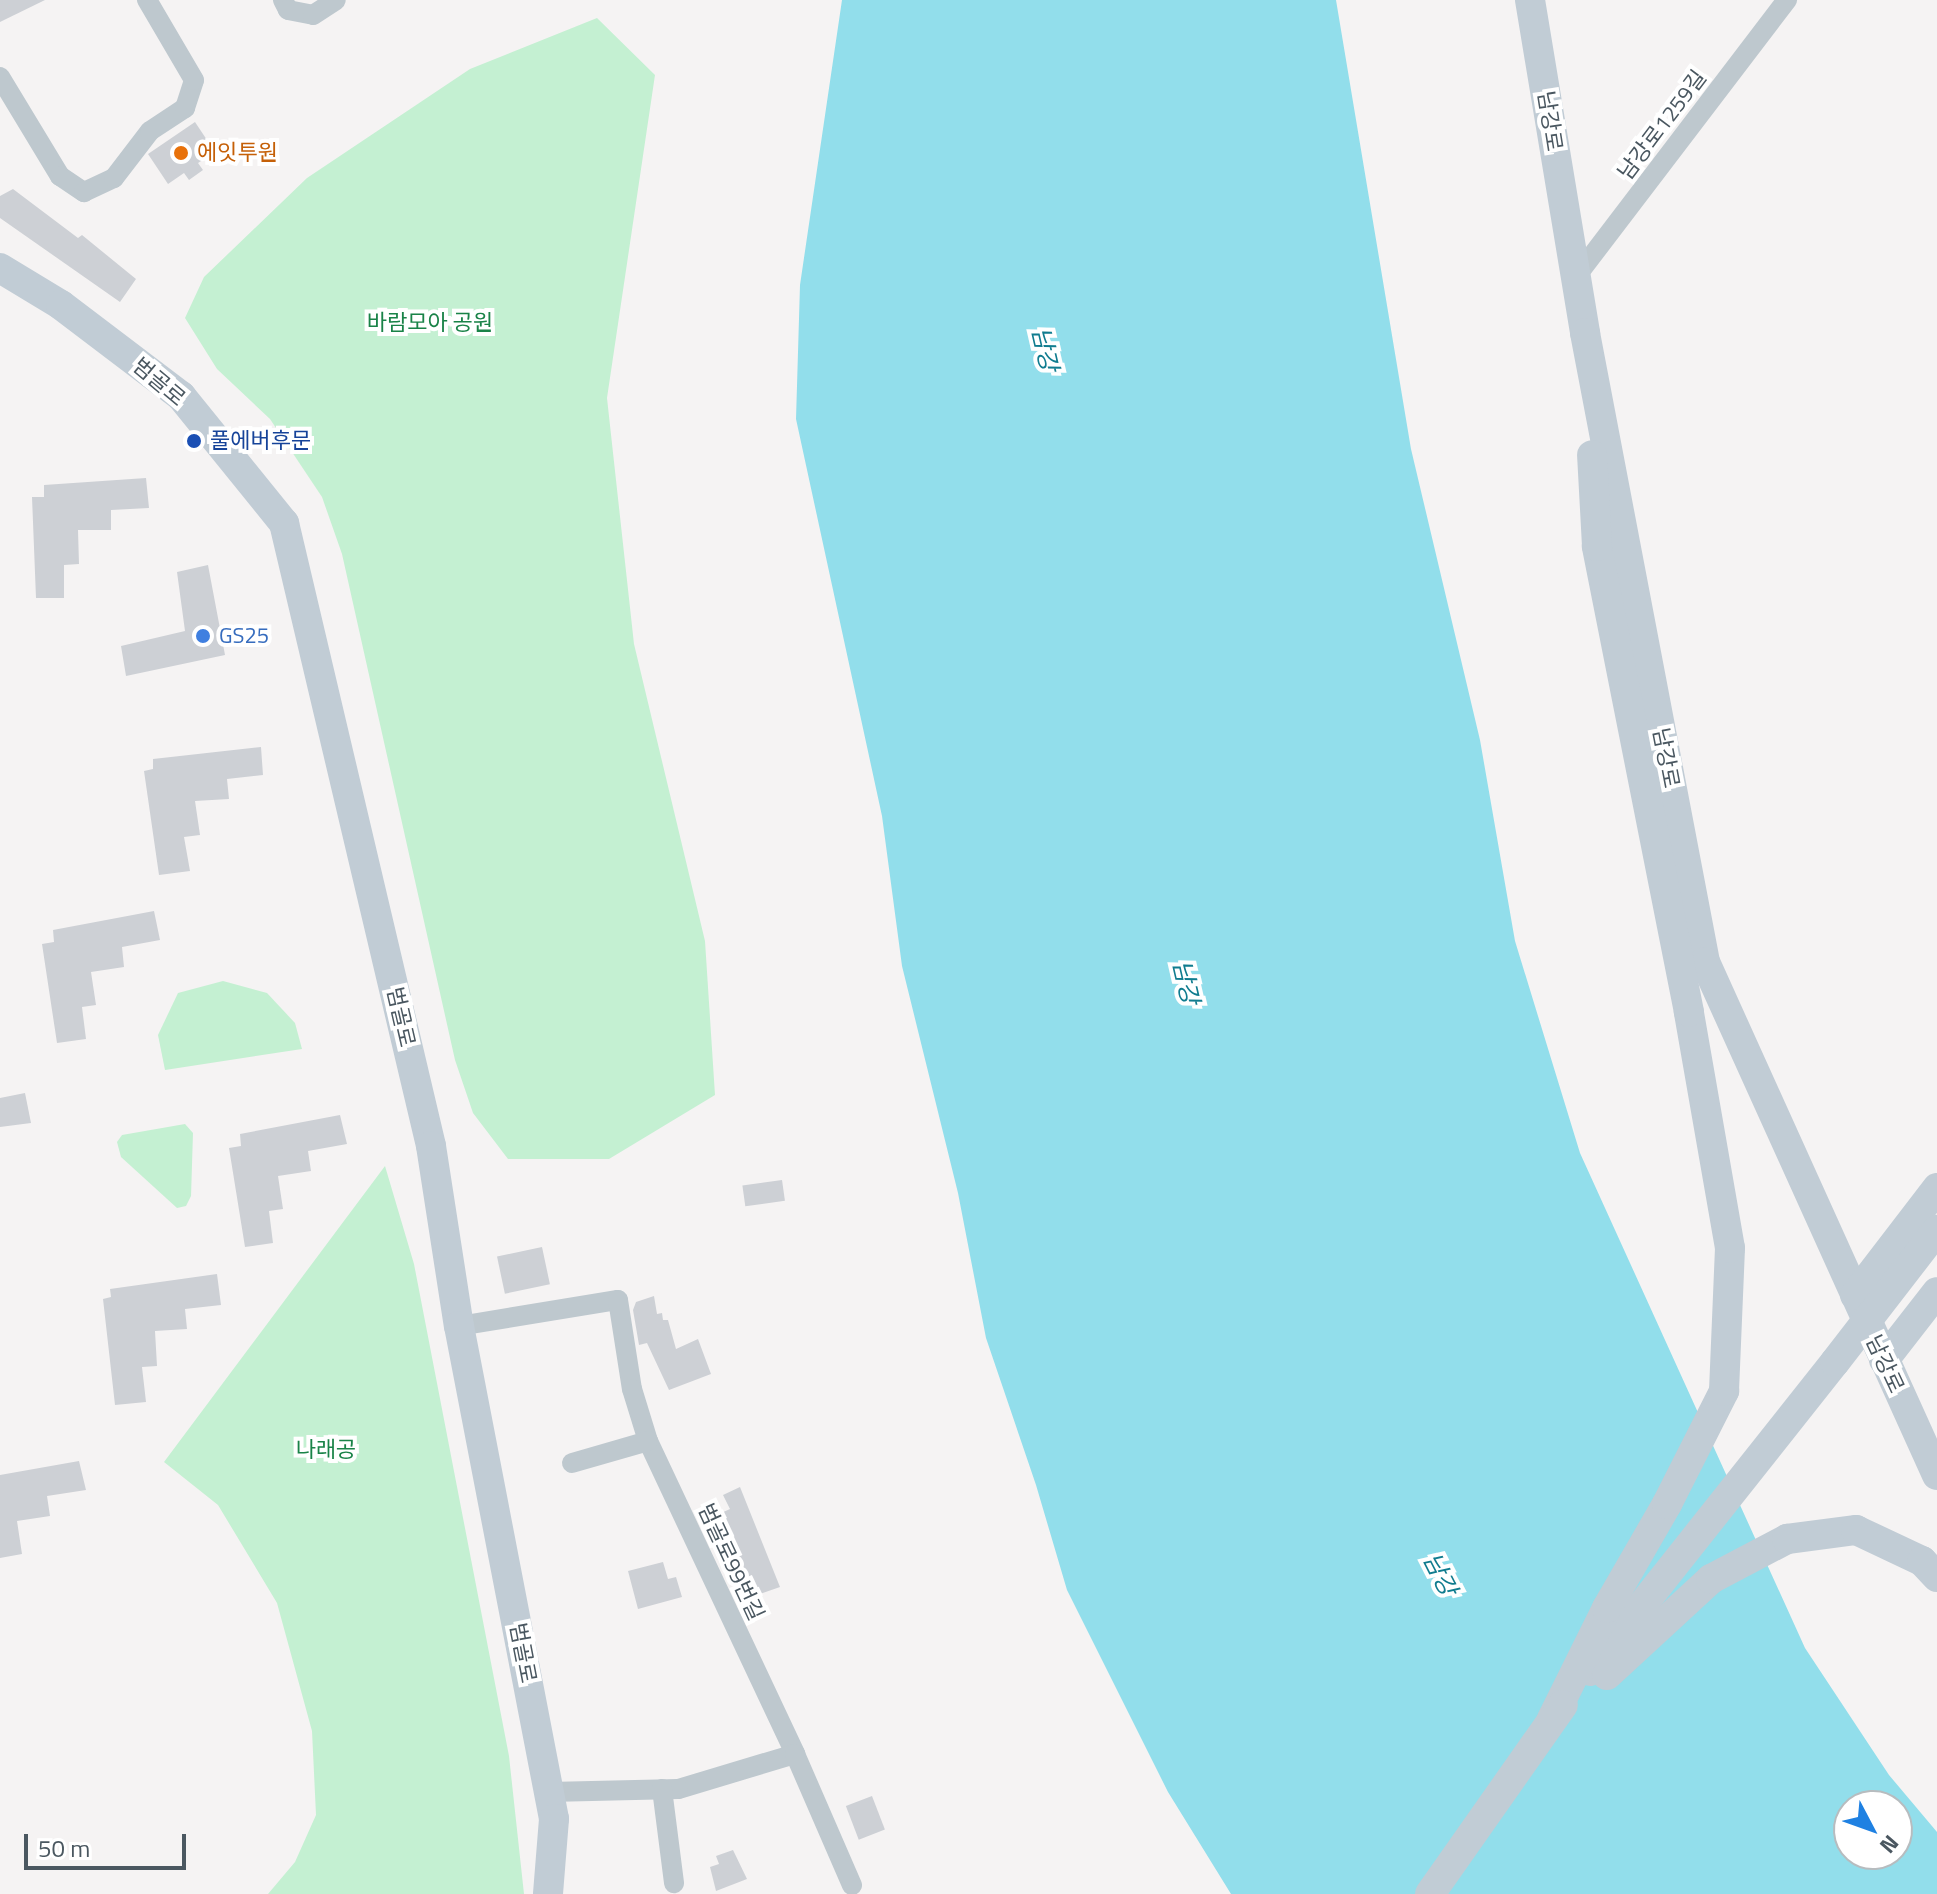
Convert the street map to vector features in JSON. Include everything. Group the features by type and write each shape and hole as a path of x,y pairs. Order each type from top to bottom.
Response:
{"street":[{"path":"0,77 60,176 84,192 114,178 150,131 185,108 194,80 147,0"},
{"path":"283,0 288,10 313,15 336,0"},
{"name":"남강로","path":"1530,0 1585,333 1705,962 1937,1475"},
{"name":"남강로1259길","path":"1575,278 1787,0"},
{"name":"범골로","path":"0,268 61,305 181,396 284,523 431,1146 459,1326 554,1819 548,1894"},
{"path":"1552,1719 1607,1608 1667,1504 1724,1391 1730,1248 1689,1012 1597,546 1585,333"},
{"path":"1855,1295 1937,1188"},
{"path":"1430,1894 1552,1719 1937,1230"},
{"path":"1876,1270 1875,1290 1891,1311 1901,1318 1917,1318"},
{"path":"1884,1360 1937,1292"},
{"name":"범골로99번길","path":"459,1326 618,1300 632,1389 648,1441 795,1754 852,1885"},
{"path":"572,1463 648,1441"},
{"path":"1552,1719 1607,1675 1711,1579 1787,1539 1856,1530 1922,1561 1937,1577"},
{"path":"549,1792 678,1789 795,1754"},
{"path":"662,1789 674,1883"}],"green space":[{"name":"바람모아 공원","path":"597,18 655,75 607,398 634,644 705,941 715,1095 609,1159 508,1159 473,1113 455,1060 342,554 322,497 270,419 217,369 185,318 204,277 307,178 470,69"},
{"path":"223,981 267,993 295,1023 302,1049 165,1070 158,1035 178,993"},
{"path":"185,1124 193,1133 191,1196 186,1206 177,1208 121,1157 117,1142 122,1135"},
{"name":"나래공","path":"385,1166 414,1264 509,1756 524,1894 268,1894 295,1862 316,1815 312,1731 277,1603 218,1505 164,1462"}],"water":[{"name":"남강","path":"842,0 1336,0 1411,449 1480,740 1515,941 1580,1153 1805,1648 1902,1790 1833,1790 1833,1870 1913,1870 1913,1804 1937,1832 1937,1894 1231,1894 1168,1792 1067,1590 1036,1485 986,1338 958,1193 902,966 882,816 796,419 800,285"}],"building":[{"path":"0,0 45,0 0,22"},
{"name":"에잇투원","path":"195,122 215,152 198,163 203,170 189,180 184,173 168,184 148,154"},
{"path":"13,189 78,238 82,235 136,279 120,302 0,218 0,196"},
{"path":"146,478 149,508 111,510 111,530 78,530 79,564 64,565 64,598 36,598 32,497 44,497 44,485"},
{"path":"208,565 225,655 126,676 121,646 185,631 177,572"},
{"path":"261,747 263,775 227,779 229,799 195,801 200,835 184,837 190,871 159,875 144,771 153,769 153,759"},
{"path":"154,911 160,940 122,947 124,967 91,972 96,1005 82,1007 86,1039 57,1043 42,944 54,942 53,930"},
{"path":"25,1093 31,1123 0,1127 0,1098"},
{"path":"340,1115 347,1144 308,1151 311,1171 278,1176 283,1209 269,1211 273,1243 245,1247 229,1148 241,1146 240,1134"},
{"path":"782,1180 785,1201 745,1206 742,1186"},
{"path":"542,1247 550,1284 505,1294 497,1257"},
{"path":"217,1274 221,1305 185,1309 187,1329 155,1331 157,1366 142,1367 146,1402 115,1405 103,1299 111,1297 110,1289"},
{"path":"654,1296 657,1314 662,1313 663,1320 668,1320 676,1349 698,1339 711,1374 669,1390 647,1343 639,1345 633,1310 636,1302"},
{"path":"79,1461 86,1490 47,1496 50,1516 17,1521 22,1554 0,1558 0,1475"},
{"path":"740,1487 780,1587 751,1597 724,1533 716,1537 708,1519 730,1509 723,1495"},
{"path":"663,1562 668,1579 676,1577 682,1597 638,1609 628,1571"},
{"path":"872,1796 885,1830 859,1840 846,1806"},
{"path":"733,1850 747,1879 716,1891 710,1867 719,1864 716,1856"}],"place":[{"name":"에잇투원","path":"181,153"},
{"name":"풀에버후문","path":"194,441"},
{"name":"GS25","path":"203,636"}]}
